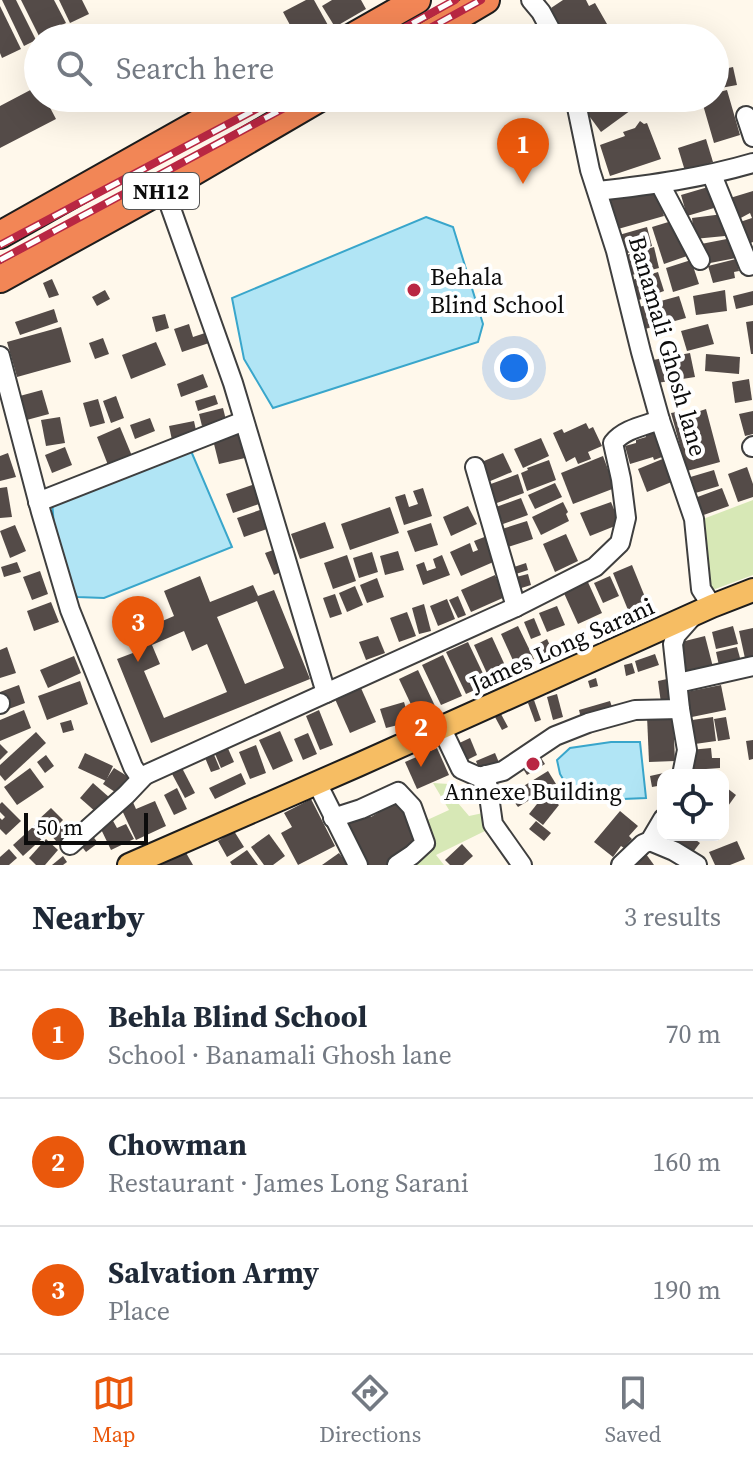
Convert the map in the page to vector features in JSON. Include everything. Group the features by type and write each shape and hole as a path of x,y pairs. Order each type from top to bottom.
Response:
{"highway":[{"path":"375,24 417,0"},
{"path":"446,24 486,0"},
{"name":"NH12","path":"0,235 218,112"},
{"name":"NH12","path":"0,279 296,112"}],"main road":[{"name":"James Long Sarani","path":"129,865 753,590"}],"street":[{"path":"531,0 547,24"},
{"name":"Banamali Ghosh lane","path":"578,112 590,170 616,251 660,420 694,519 703,610"},
{"path":"746,116 753,137"},
{"path":"598,191 712,175 753,163"},
{"path":"712,175 749,266"},
{"path":"660,184 700,260"},
{"path":"164,189 233,383 326,693"},
{"path":"0,356 70,610 133,767 137,773 145,775"},
{"path":"70,845 145,775 516,607 595,567 620,543 626,518 613,443 624,433 660,420"},
{"path":"38,502 244,421"},
{"path":"475,467 516,607"},
{"path":"683,769 687,750 673,644 676,635 703,610"},
{"path":"678,683 753,666"},
{"path":"441,727 461,769 479,777 503,771 555,736 588,723 635,710 680,709"},
{"path":"486,775 493,824 522,865"},
{"path":"317,783 358,865"},
{"path":"333,818 398,792 412,807 425,843 397,865"},
{"path":"621,865 650,841 657,829"},
{"path":"650,841 697,865"}],"green space":[{"path":"753,500 753,575 710,591 703,519"},
{"path":"433,783 449,784 452,796 469,816 483,813 487,830 436,855 444,865 408,865 434,847 425,821 449,810"}],"water":[{"path":"426,217 453,227 483,324 478,342 273,408 244,359 232,298"},
{"path":"191,451 232,547 104,598 77,597 56,552 52,501"},
{"path":"611,742 640,742 646,798 576,801 560,774 557,760 570,748"}],"building":[{"path":"2,0 16,0 28,24 24,24 24,46"},
{"path":"21,0 54,0 66,23 64,24 33,24"},
{"path":"59,0 82,0 89,14 70,23"},
{"path":"306,0 314,0 327,24 289,24 283,12"},
{"path":"332,0 361,0 366,9 340,24 333,24 322,6"},
{"path":"563,0 586,0 589,6 595,3 607,24 558,24 551,8"},
{"path":"0,6 21,49 2,58 0,53"},
{"path":"733,67 737,85 729,86 729,68"},
{"path":"24,93 24,112 52,112 56,119 0,148 0,106"},
{"path":"729,97 740,135 714,143 705,112 729,112"},
{"path":"586,112 628,112 601,132"},
{"path":"640,121 647,123 661,159 610,176 600,145 625,136 623,132 635,128"},
{"path":"706,139 713,162 685,171 678,148"},
{"path":"708,187 714,208 687,216 681,195"},
{"path":"656,191 664,216 618,229 610,199"},
{"path":"753,191 753,242 748,244 740,222 752,218 750,213 737,220 730,198"},
{"path":"723,214 725,236 694,239 692,218"},
{"path":"675,220 687,256 664,264 652,227"},
{"path":"647,227 652,246 624,254 619,235"},
{"path":"732,238 736,258 705,264 701,244"},
{"path":"654,247 659,268 628,276 623,256"},
{"path":"736,259 739,271 734,272 735,278 713,283 708,266"},
{"path":"691,260 699,284 673,292 666,268"},
{"path":"658,272 664,291 636,301 629,281"},
{"path":"52,279 59,295 49,298 43,283"},
{"path":"105,290 110,299 97,306 92,297"},
{"path":"725,290 727,311 696,315 693,296"},
{"path":"753,291 753,305 736,309 733,296"},
{"path":"679,296 686,318 645,329 639,307"},
{"path":"54,309 58,322 20,335 15,322"},
{"path":"165,314 169,328 156,332 152,317"},
{"path":"753,321 753,354 751,354 746,322"},
{"path":"189,324 193,337 205,333 209,343 182,352 174,329"},
{"path":"708,324 714,344 687,351 681,331"},
{"path":"61,327 71,362 17,377 7,342"},
{"path":"103,338 109,354 95,359 89,343"},
{"path":"156,342 166,365 131,379 122,355"},
{"path":"690,353 695,377 657,383 653,360"},
{"path":"706,354 740,357 739,374 705,371"},
{"path":"203,374 208,387 181,397 177,384"},
{"path":"749,379 752,400 735,403 732,382"},
{"path":"42,390 49,414 23,421 16,397"},
{"path":"215,395 218,404 198,411 195,401"},
{"path":"116,396 124,418 111,423 103,401"},
{"path":"98,399 105,423 90,427 83,403"},
{"path":"223,408 226,420 202,426 199,414"},
{"path":"696,409 697,412 706,409 720,462 687,471 671,413"},
{"path":"753,411 753,434 745,436 739,414"},
{"path":"60,417 65,443 46,446 41,420"},
{"path":"150,418 155,431 135,439 130,425"},
{"path":"194,421 197,435 172,440 169,426"},
{"path":"586,423 589,429 593,427 602,446 588,452 591,459 578,464 575,457 566,462 553,433 562,429 564,433"},
{"path":"120,427 132,456 108,465 97,437"},
{"path":"237,429 245,458 219,464 212,436"},
{"path":"654,432 662,457 630,464 625,446"},
{"path":"541,438 549,456 523,468 514,449"},
{"path":"65,447 72,465 52,473 45,455"},
{"path":"8,453 16,477 0,481 0,456"},
{"path":"503,453 512,472 488,482 482,467 484,461"},
{"path":"603,456 615,488 573,504 561,473"},
{"path":"665,458 674,481 647,492 638,469"},
{"path":"549,460 556,480 527,491 521,473"},
{"path":"747,467 753,484 753,497 738,502 728,474"},
{"path":"714,470 719,486 692,494 687,478"},
{"path":"518,474 524,493 494,504 488,485"},
{"path":"555,483 562,497 535,509 528,495"},
{"path":"255,484 262,503 233,513 226,494"},
{"path":"7,487 12,517 0,518 0,488"},
{"path":"423,488 432,516 404,525 395,497 405,494 409,507 418,504 413,491"},
{"path":"722,488 729,506 698,517 692,499"},
{"path":"521,498 528,515 503,524 496,507"},
{"path":"563,502 569,521 541,535 532,517"},
{"path":"611,502 620,524 590,536 580,513"},
{"path":"468,506 477,524 451,536 443,517"},
{"path":"390,507 399,533 350,550 341,524"},
{"path":"260,510 267,529 244,537 237,518"},
{"path":"527,521 533,539 508,547 502,529"},
{"path":"325,522 334,548 300,559 291,534"},
{"path":"431,523 438,545 415,552 407,531"},
{"path":"15,525 26,551 10,558 0,531"},
{"path":"566,534 578,561 555,572 543,544"},
{"path":"487,536 498,560 461,576 450,552 470,543 473,552 478,550 474,541"},
{"path":"276,549 285,570 274,575 265,553"},
{"path":"398,551 404,570 385,575 380,556"},
{"path":"372,552 378,572 359,578 353,558"},
{"path":"347,555 356,581 333,589 324,563"},
{"path":"442,555 450,575 423,585 416,565 424,562 427,571 436,568 433,559"},
{"path":"17,562 21,572 4,577 1,567"},
{"path":"526,563 528,570 513,575 511,568"},
{"path":"632,565 647,602 628,610 613,573"},
{"path":"40,571 48,594 32,600 23,577"},
{"path":"528,574 531,585 515,590 512,578"},
{"path":"495,575 505,597 471,612 461,590"},
{"path":"200,576 210,602 253,585 258,596 274,590 310,679 151,743 117,659 146,648 139,631 174,616 164,591","holes":["257,601 284,668 245,684 217,617","184,631 192,651 207,644 227,692 164,718 144,671 160,664 152,645"]},
{"path":"610,576 619,596 603,603 594,583"},
{"path":"377,578 384,597 367,603 360,585"},
{"path":"587,580 602,613 578,624 563,591"},
{"path":"355,586 363,605 347,612 339,593"},
{"path":"335,594 342,614 330,618 323,598"},
{"path":"458,596 466,615 458,618 449,600"},
{"path":"447,599 455,619 438,626 430,606"},
{"path":"51,602 59,622 34,631 27,611"},
{"path":"424,604 431,631 419,634 412,608"},
{"path":"557,606 565,625 547,632 539,613"},
{"path":"407,612 416,636 399,642 390,618"},
{"path":"534,618 541,635 531,639 524,622"},
{"path":"518,626 534,659 516,667 501,634"},
{"path":"733,626 738,644 716,649 712,632"},
{"path":"753,628 753,662 746,663 739,631"},
{"path":"378,636 385,653 366,660 359,642"},
{"path":"705,636 714,671 686,678 677,643"},
{"path":"492,637 508,672 490,680 474,645"},
{"path":"547,639 554,654 541,661 534,646"},
{"path":"468,642 488,684 466,694 446,652"},
{"path":"7,647 16,673 0,678 0,650"},
{"path":"737,647 742,665 720,670 716,652"},
{"path":"655,654 659,665 638,672 635,661"},
{"path":"443,655 462,696 441,705 422,665"},
{"path":"74,656 81,673 48,688 40,670"},
{"path":"632,663 635,673 626,676 624,665"},
{"path":"418,670 435,706 416,715 399,679"},
{"path":"596,678 598,686 590,688 588,681"},
{"path":"667,679 671,702 661,703 658,681"},
{"path":"80,681 88,704 47,720 38,696"},
{"path":"19,685 25,703 6,710 0,692"},
{"path":"721,685 726,710 687,718 681,693"},
{"path":"361,688 376,722 350,733 335,699"},
{"path":"557,694 563,717 553,720 547,697"},
{"path":"534,700 541,720 535,722 528,703"},
{"path":"610,701 614,713 582,722 579,710"},
{"path":"404,702 410,722 386,728 380,709"},
{"path":"24,710 31,728 0,741 0,720"},
{"path":"319,710 333,745 320,750 306,716"},
{"path":"501,714 508,727 502,730 495,717"},
{"path":"673,715 675,761 649,762 647,716"},
{"path":"713,717 716,741 695,744 692,720"},
{"path":"726,717 730,739 718,741 714,719"},
{"path":"71,720 74,730 63,733 60,723"},
{"path":"280,731 293,761 273,770 259,740"},
{"path":"36,732 46,743 5,781 0,775 0,765"},
{"path":"308,733 317,754 303,760 294,739"},
{"path":"470,738 477,755 461,763 453,746"},
{"path":"753,740 753,759 749,760 746,741"},
{"path":"0,744 8,752 0,760"},
{"path":"226,744 234,762 221,768 213,749"},
{"path":"256,745 266,773 250,779 239,752"},
{"path":"437,748 449,775 417,789 405,762"},
{"path":"711,748 712,758 720,758 720,768 692,769 690,750"},
{"path":"212,750 220,769 211,772 203,753"},
{"path":"85,753 113,766 106,781 78,768"},
{"path":"495,753 500,765 480,772 476,761"},
{"name":"Annexe Building","path":"538,753 545,764 527,775 520,764"},
{"path":"46,755 54,766 45,773 37,762"},
{"path":"181,766 195,793 185,798 171,772"},
{"path":"30,768 44,787 17,805 4,787"},
{"path":"114,768 132,779 121,796 103,784"},
{"path":"548,771 556,784 518,807 509,795"},
{"path":"241,773 246,784 215,799 209,788"},
{"path":"657,774 657,786 652,787 650,776"},
{"path":"93,783 110,798 97,813 80,798"},
{"path":"177,788 187,809 174,815 164,795"},
{"path":"729,790 736,795 729,805"},
{"path":"545,794 559,805 543,825 529,814"},
{"path":"311,799 335,846 298,865 281,833 292,827 284,813"},
{"path":"132,800 136,809 155,801 166,826 136,840 120,806"},
{"path":"397,801 419,840 388,865 366,865 343,819 366,811 371,817"},
{"path":"2,802 21,821 6,835 0,829 0,818 5,817 0,812"},
{"path":"51,808 63,820 49,834 37,821"},
{"path":"620,811 638,826 629,836 632,839 624,848 621,846 613,857 594,842"},
{"path":"112,819 117,828 126,824 134,839 111,850 99,825"},
{"path":"536,821 551,833 544,841 529,829"},
{"path":"64,823 75,835 61,847 51,835"},
{"path":"35,825 45,836 23,856 13,845"},
{"path":"234,831 244,847 227,857 218,841"},
{"path":"91,834 98,843 86,852 79,843"},
{"path":"269,834 285,856 273,865 264,865 251,847"},
{"path":"46,839 58,850 45,865 36,865 29,858"},
{"path":"671,841 700,843 690,856"},
{"path":"737,841 745,859 730,865 715,865 709,852"},
{"path":"462,844 473,856 463,865 450,865 445,860"},
{"path":"9,849 17,858 9,865 0,865 0,857"},
{"path":"247,850 258,865 232,865 230,862"},
{"path":"185,851 193,865 159,865"},
{"path":"339,853 348,865 322,865"},
{"path":"646,854 654,865 631,865"},
{"path":"63,856 67,862 52,865"}],"railway":[{"path":"411,24 455,0"},
{"path":"437,24 481,0"},
{"path":"0,245 251,112"},
{"path":"0,260 277,112"}],"place":[{"name":"Behla Blind School","path":"523,184"},
{"name":"Behala Blind School","path":"414,290"},
{"name":"Salvation Army","path":"138,662"},
{"name":"Annexe Building","path":"533,764"},
{"name":"Chowman","path":"421,767"}]}
